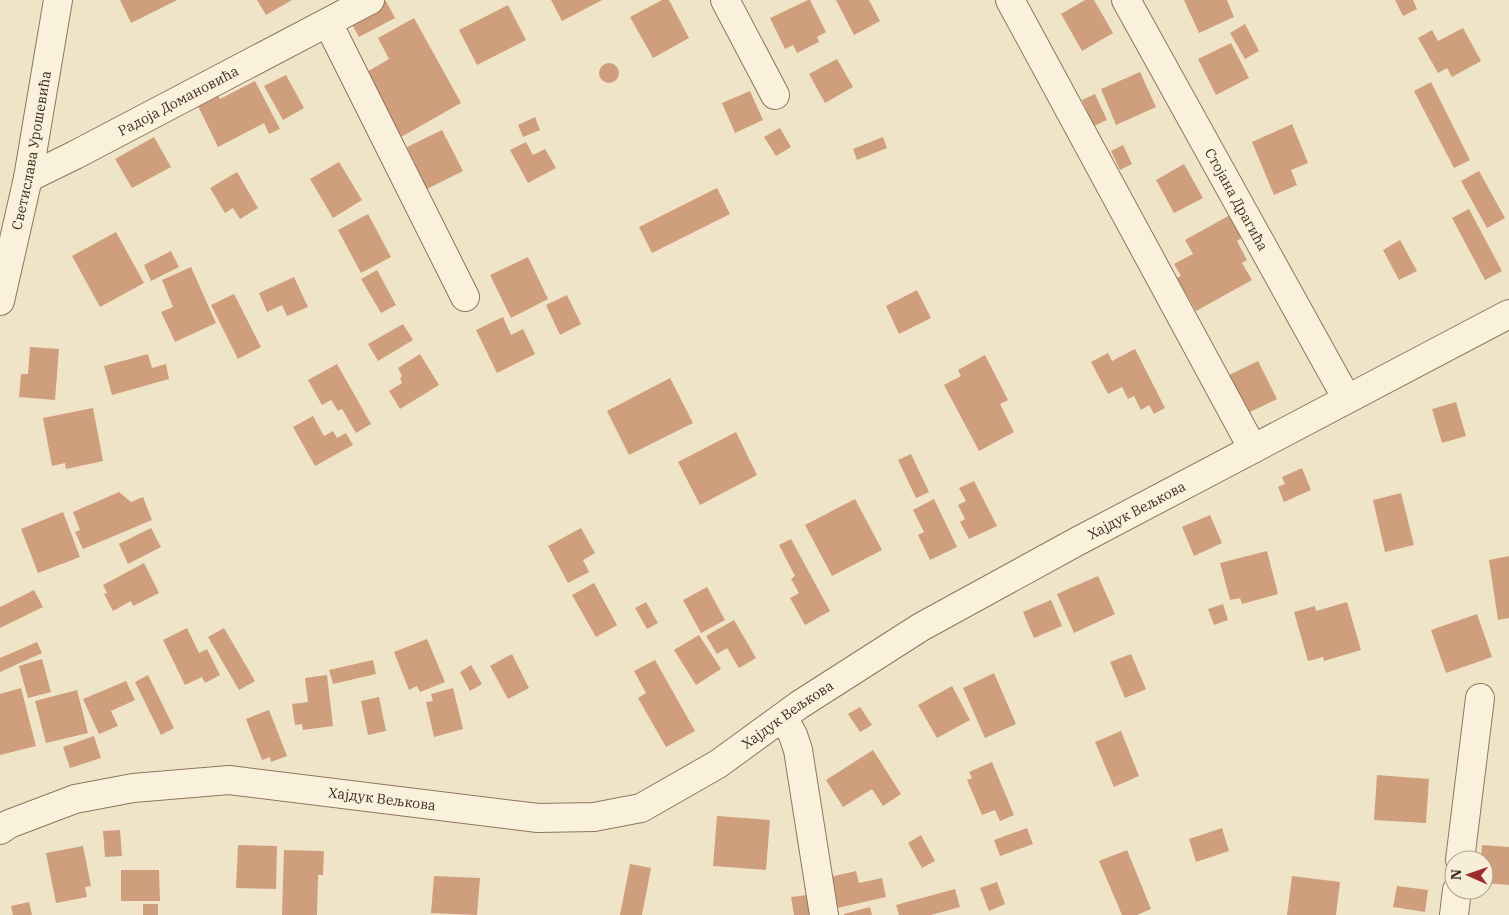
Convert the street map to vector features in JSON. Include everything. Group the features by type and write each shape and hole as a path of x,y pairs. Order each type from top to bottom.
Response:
{"street":[{"name":"Светислава Урошевића","path":"0,301 28,178 58,0"},
{"name":"Радоја Домановића","path":"28,178 76,155 370,0"},
{"path":"726,0 775,95"},
{"path":"1010,0 1253,448"},
{"name":"Стојана Драгића","path":"1126,0 1347,399"},
{"path":"328,23 465,297"},
{"name":"Хајдук Вељкова","path":"0,830 10,824 75,799 133,788 229,780 538,818 594,817 641,808 718,764 783,717 921,627 1078,541 1509,314"},
{"path":"1461,850 1480,698"},
{"path":"783,717 793,735 798,750 824,915"},
{"path":"1454,915 1456,900"}],"building":[{"path":"120,0 177,0 131,23"},
{"path":"257,0 292,0 266,15"},
{"path":"551,0 602,0 562,21"},
{"path":"662,0 669,0 689,38 653,58 630,17"},
{"path":"810,0 826,32 817,37 819,42 797,53 793,45 785,49 770,18"},
{"path":"836,0 869,0 880,21 854,35"},
{"path":"1085,0 1094,0 1113,33 1082,51 1061,14"},
{"path":"1184,0 1227,0 1234,17 1199,33"},
{"path":"1395,0 1413,0 1417,9 1403,16"},
{"path":"386,1 395,18 359,37 350,21"},
{"path":"508,5 526,40 477,65 459,30"},
{"path":"414,18 461,103 396,140 360,76 389,59 378,38"},
{"path":"1245,24 1259,51 1245,59 1230,33"},
{"path":"1463,28 1481,61 1452,77 1447,68 1438,73 1418,38 1432,30 1438,41"},
{"path":"1231,43 1249,78 1216,95 1198,59"},
{"path":"837,59 853,87 825,103 809,74"},
{"path":"605,63 613,63 619,69 619,77 613,83 605,83 599,77 599,69"},
{"path":"1140,72 1156,107 1116,125 1101,89"},
{"path":"286,75 304,108 283,120 264,86"},
{"path":"255,81 280,129 269,134 264,123 218,147 196,102 216,92 220,99"},
{"path":"1431,82 1470,160 1454,168 1414,91"},
{"path":"750,91 763,120 735,133 722,103"},
{"path":"1095,94 1107,120 1094,126 1082,100"},
{"path":"535,117 540,130 523,137 518,125"},
{"path":"1292,124 1308,163 1291,170 1297,185 1274,195 1252,142"},
{"path":"780,128 791,147 776,156 764,137"},
{"path":"442,130 463,171 427,189 407,147"},
{"path":"154,137 171,167 132,188 115,159"},
{"path":"883,137 887,148 857,160 853,149"},
{"path":"526,142 533,155 545,149 556,168 528,183 510,150"},
{"path":"1123,145 1132,164 1120,170 1111,151"},
{"path":"339,162 362,200 333,218 310,179"},
{"path":"1184,164 1203,198 1174,213 1156,180"},
{"path":"1479,171 1505,218 1487,228 1461,181"},
{"path":"237,172 258,208 240,219 233,208 225,213 210,188"},
{"path":"717,188 730,214 652,253 639,227"},
{"path":"1469,209 1502,271 1485,280 1452,218"},
{"path":"368,214 391,257 361,273 338,230"},
{"path":"1230,215 1243,237 1237,241 1247,260 1242,263 1252,280 1196,311 1177,278 1181,276 1174,264 1193,254 1185,240"},
{"path":"116,232 144,283 100,307 72,256"},
{"path":"1400,240 1417,271 1399,280 1383,250"},
{"path":"171,251 179,267 151,281 144,265"},
{"path":"528,257 548,299 511,318 490,275"},
{"path":"191,267 216,323 175,342 161,312 173,307 162,280"},
{"path":"377,270 396,305 381,313 361,279"},
{"path":"294,277 308,307 287,316 282,305 267,312 259,293"},
{"path":"917,290 931,318 899,334 886,306"},
{"path":"234,294 261,347 238,359 211,305"},
{"path":"567,295 581,324 560,335 546,305"},
{"path":"503,317 511,335 523,329 535,354 497,373 476,330"},
{"path":"403,324 413,340 378,361 368,344"},
{"path":"30,347 59,349 55,400 19,397 21,374 28,374"},
{"path":"1135,349 1165,408 1154,414 1149,405 1141,410 1134,396 1128,399 1122,387 1108,394 1091,362 1108,353 1112,361"},
{"path":"148,354 152,368 166,364 169,379 112,395 104,366"},
{"path":"420,354 439,385 400,409 389,391 402,383 400,378 402,376 398,368"},
{"path":"985,355 1008,400 1000,404 1014,432 979,451 944,385 961,376 958,370"},
{"path":"1258,361 1277,399 1248,413 1229,375"},
{"path":"337,364 371,424 356,433 342,409 338,411 331,400 322,405 308,380"},
{"path":"670,378 693,423 629,455 607,411"},
{"path":"1456,402 1466,436 1442,443 1432,409"},
{"path":"93,408 103,461 66,469 65,463 52,466 43,418"},
{"path":"313,416 324,436 333,431 337,438 346,433 353,445 315,466 293,427"},
{"path":"736,432 757,475 700,505 678,462"},
{"path":"911,454 929,492 916,498 898,460"},
{"path":"1302,468 1311,490 1284,502 1278,487 1285,484 1282,477"},
{"path":"974,481 997,526 969,539 960,522 965,519 958,505 966,501 959,488"},
{"path":"119,492 131,502 143,497 152,520 83,549 75,532 80,530 73,512"},
{"path":"1401,493 1414,545 1385,552 1373,500"},
{"path":"855,499 882,550 832,576 805,525"},
{"path":"934,499 957,547 930,560 918,535 924,532 913,510"},
{"path":"63,512 80,557 38,573 21,529"},
{"path":"1210,515 1222,543 1194,556 1182,527"},
{"path":"151,528 161,547 128,564 119,544"},
{"path":"581,528 595,553 583,560 589,572 568,583 548,546"},
{"path":"791,539 830,611 805,625 790,598 799,593 791,579 795,576 779,545"},
{"path":"1267,551 1278,594 1242,604 1240,598 1230,600 1220,563"},
{"path":"1509,556 1509,618 1498,620 1489,560"},
{"path":"144,563 159,593 133,606 131,601 113,611 104,594 107,593 103,585"},
{"path":"1098,576 1115,614 1074,633 1057,594"},
{"path":"594,583 617,625 596,637 572,595"},
{"path":"707,587 725,620 701,633 683,600"},
{"path":"34,590 43,607 0,628 0,607"},
{"path":"1051,600 1062,626 1034,638 1023,612"},
{"path":"646,602 658,623 647,629 635,608"},
{"path":"1347,602 1361,650 1324,661 1323,657 1308,661 1294,612 1315,606 1316,611"},
{"path":"1223,604 1228,620 1214,625 1208,609"},
{"path":"1477,614 1492,657 1446,673 1431,630"},
{"path":"734,620 756,658 739,668 727,648 717,654 706,636"},
{"path":"187,628 199,653 207,649 220,675 205,683 202,677 185,685 163,640"},
{"path":"224,628 255,681 239,690 208,637"},
{"path":"699,635 721,669 696,685 674,650"},
{"path":"427,639 445,682 420,692 417,686 409,690 394,652"},
{"path":"37,642 42,653 0,672 0,658"},
{"path":"512,654 529,688 508,699 490,666"},
{"path":"1131,654 1146,689 1125,698 1110,662"},
{"path":"42,659 51,692 28,698 19,666"},
{"path":"373,660 376,674 333,684 329,670"},
{"path":"655,660 695,731 666,747 638,698 646,693 634,671"},
{"path":"471,665 482,684 470,691 460,672"},
{"path":"994,673 1016,724 985,738 963,688"},
{"path":"148,675 174,728 161,735 135,682"},
{"path":"327,675 333,726 303,730 302,724 295,725 292,704 308,702 305,678"},
{"path":"126,681 135,700 111,711 118,726 99,734 83,699"},
{"path":"952,686 970,720 937,738 918,705"},
{"path":"21,688 36,746 0,755 0,694"},
{"path":"453,688 463,729 434,737 426,702 433,701 431,694"},
{"path":"77,690 88,733 46,743 35,701"},
{"path":"379,697 386,731 368,735 361,701"},
{"path":"860,707 872,725 860,732 848,714"},
{"path":"269,710 287,756 271,762 270,757 262,760 246,719"},
{"path":"1121,731 1139,776 1114,787 1095,742"},
{"path":"94,736 101,758 70,768 63,747"},
{"path":"873,750 901,794 883,806 872,789 843,807 826,780"},
{"path":"992,762 1014,815 1000,821 995,810 982,815 967,780 972,778 969,772"},
{"path":"1377,775 1429,779 1426,823 1374,820"},
{"path":"717,816 770,820 766,870 713,866"},
{"path":"1027,828 1033,844 1000,856 994,840"},
{"path":"1222,828 1229,851 1196,862 1189,839"},
{"path":"120,830 122,856 105,857 103,831"},
{"path":"921,835 935,861 922,868 908,843"},
{"path":"238,845 277,846 276,889 236,888"},
{"path":"1482,845 1509,847 1509,885 1494,884 1494,850 1482,850"},
{"path":"83,846 91,886 85,887 87,897 56,903 46,853"},
{"path":"284,850 324,851 323,875 318,875 317,915 282,915"},
{"path":"1127,850 1151,909 1137,915 1122,915 1099,861"},
{"path":"630,864 651,868 642,915 620,915"},
{"path":"121,870 159,870 160,901 121,901"},
{"path":"856,871 859,883 882,878 886,897 833,909 826,878"},
{"path":"434,876 480,878 477,915 431,913"},
{"path":"1292,876 1340,882 1336,915 1287,915"},
{"path":"997,882 1005,904 989,911 980,888"},
{"path":"1397,886 1428,890 1425,912 1393,907"},
{"path":"955,889 960,907 931,915 899,915 896,905"},
{"path":"807,895 809,915 794,915 791,897"},
{"path":"29,902 32,915 13,915 11,906"},
{"path":"143,904 158,904 158,915 143,915"},
{"path":"870,907 872,915 844,915 844,914"}]}
